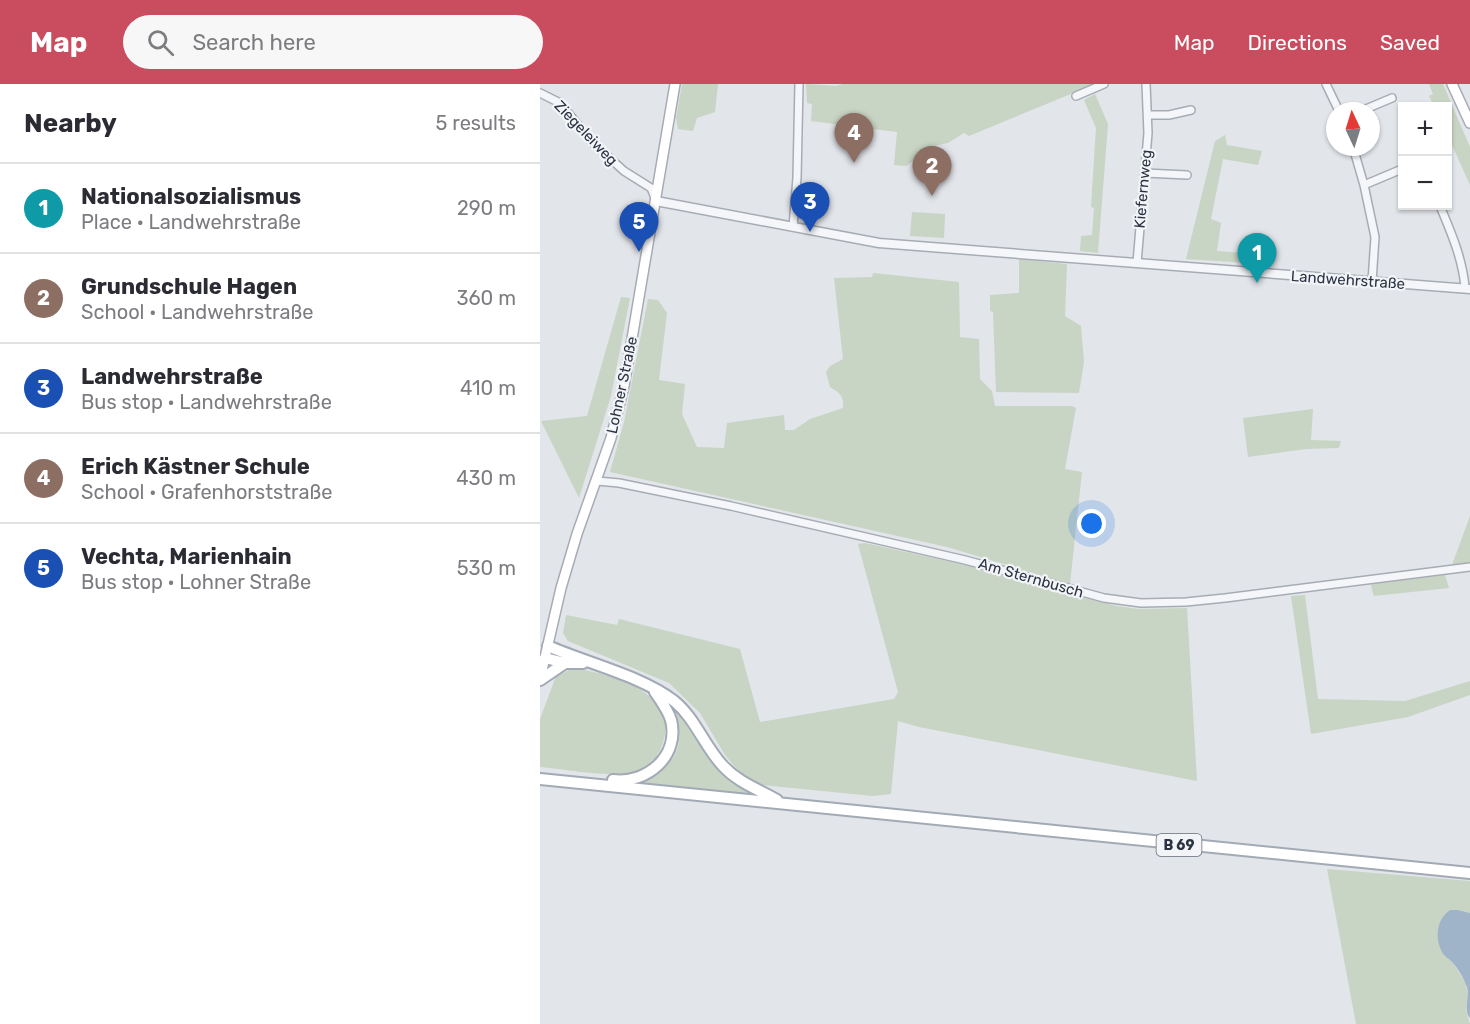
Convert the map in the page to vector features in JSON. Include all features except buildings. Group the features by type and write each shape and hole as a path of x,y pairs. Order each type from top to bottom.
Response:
{"main road":[{"name":"Lohner Straße","path":"540,679 561,588 577,534 611,438 624,386 675,84"},
{"path":"1452,84 1470,123"},
{"path":"548,646 625,676 672,699 696,725 715,756 731,773 750,787 783,803"},
{"path":"545,658 565,663 588,663"},
{"path":"540,679 565,663"},
{"path":"577,782 592,778 621,781 640,777 663,761 670,746 672,723 666,708 654,690"},
{"name":"B 69","path":"540,779 1470,873"}],"street":[{"path":"793,227 797,178 799,84"},
{"path":"1076,96 1104,84"},
{"name":"Kiefernweg","path":"1137,263 1148,115 1146,84"},
{"path":"1326,84 1335,102"},
{"name":"Ziegeleiweg","path":"540,93 560,103 608,158 651,188 656,201"},
{"path":"1380,103 1392,98"},
{"path":"1148,115 1169,115 1191,110"},
{"path":"1356,156 1375,237 1372,282"},
{"path":"1364,185 1398,171"},
{"path":"1145,173 1187,175"},
{"name":"Landwehrstraße","path":"656,201 879,243 1467,289"},
{"path":"1441,210 1464,273 1467,289"},
{"name":"Am Sternbusch","path":"597,481 619,483 731,506 965,560 1104,598 1141,603 1225,598 1470,567"}],"green space":[{"path":"682,84 718,84 715,112 697,118 693,131 678,129 676,118"},
{"path":"806,84 836,86 843,84 1095,84 969,136 964,133 948,143 934,146 906,166 894,165 897,132 811,121 812,104 807,103"},
{"path":"1429,84 1443,84 1451,102 1432,102 1429,96 1433,94"},
{"path":"1095,94 1108,124 1098,253 1080,251 1081,236 1092,235 1094,208 1091,207 1096,128 1084,100"},
{"path":"1452,105 1470,147 1470,185 1452,145"},
{"path":"1225,135 1227,145 1262,151 1258,165 1223,159 1211,219 1221,223 1217,251 1245,253 1247,263 1186,259 1215,141"},
{"path":"912,212 945,214 944,238 910,236"},
{"path":"1019,259 1067,264 1065,316 1081,326 1084,362 1079,393 996,392 993,312 990,311 990,295 1019,293"},
{"path":"873,273 959,282 960,337 979,339 980,379 992,391 995,406 1072,406 1076,408 1065,469 1082,472 1070,584 947,547 610,472 624,422 648,299 658,300 667,313 659,380 685,384 682,414 697,447 724,448 727,423 784,415 785,430 794,430 810,419 843,408 842,398 830,387 826,372 830,366 843,359 834,278 872,277"},
{"path":"621,297 630,298 611,396 579,498 541,421 587,416"},
{"path":"1313,409 1311,440 1341,441 1339,448 1306,449 1248,457 1243,418"},
{"path":"1470,516 1470,563 1452,565"},
{"path":"865,543 965,565 1117,606 1138,609 1187,608 1197,781 898,721 891,794 873,796 761,785 741,774 725,755 700,713 669,683 568,641 563,633 566,615 617,625 619,619 740,649 760,722 894,699 898,692 858,544"},
{"path":"1445,575 1449,588 1374,596 1371,586 1373,583"},
{"path":"1305,595 1318,699 1405,701 1470,681 1470,695 1408,717 1311,734 1291,596"},
{"path":"574,668 622,681 652,698 661,710 665,725 663,742 650,764 636,771 615,774 540,767 540,719 556,676"},
{"path":"674,705 723,774 735,784 757,795 640,783 663,768 676,752 679,733"},
{"path":"1327,869 1470,881 1470,913 1458,910 1447,958 1454,964 1466,984 1468,996 1466,1010 1470,1024 1356,1024"}],"water":[{"path":"1450,910 1470,913 1470,1018 1467,1011 1466,984 1456,967 1442,952 1438,941 1439,924"}],"place":[{"name":"Erich Kästner Schule","path":"854,163"},
{"name":"Grundschule Hagen","path":"932,196"},
{"name":"Landwehrstraße","path":"810,232"},
{"name":"Vechta, Marienhain","path":"639,252"},
{"name":"Nationalsozialismus","path":"1257,283"}]}
